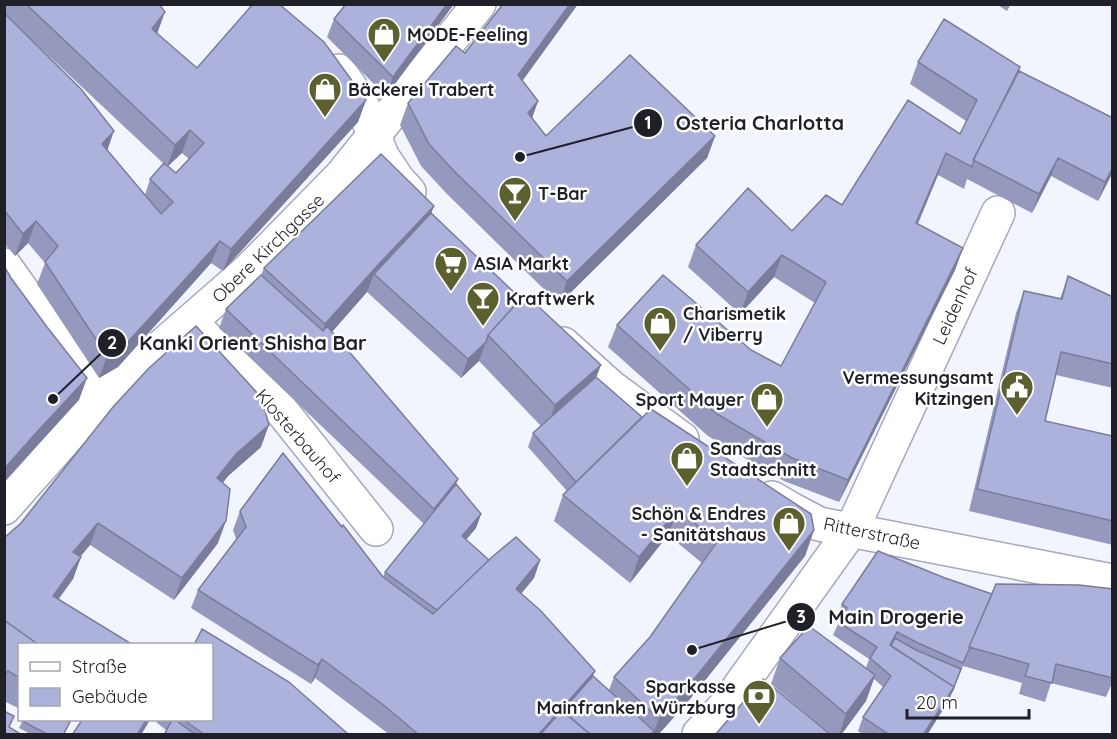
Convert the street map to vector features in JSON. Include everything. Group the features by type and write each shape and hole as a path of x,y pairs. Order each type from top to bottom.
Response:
{"street":[{"name":"Obere Kirchgasse","path":"4,508 100,400 249,270 342,175 479,4"},
{"path":"320,51 349,84 364,109 382,156 398,180 430,214"},
{"name":"Leidenhof","path":"699,735 744,698 852,529 998,213"},
{"path":"4,265 100,400"},
{"name":"Klosterbauhof","path":"190,322 281,410 376,529"},
{"path":"544,326 611,387 701,453"},
{"name":"Ritterstraße","path":"750,484 819,524 1113,581"}],"building":[{"path":"26,4 159,4 165,12 152,29 197,68 253,4 279,4 324,42 366,100 231,249 220,241 126,344 107,356 45,262 58,246 36,221 23,234 4,210 4,13 81,89 114,131 102,144 161,214 173,202 150,179 164,163 176,173 204,143 190,130 175,145"},
{"path":"346,4 447,4 393,77 334,19"},
{"path":"503,4 570,4 518,75 538,101 528,113 546,136 630,55 715,136 567,281 429,144 408,103 456,46 465,53"},
{"path":"944,19 1020,67 972,167 946,153 916,223 963,248 848,480 792,458 717,414 617,325 663,275 751,350 781,366 826,282 782,255 748,292 696,245 748,188 792,231 826,195 842,205 908,100 960,134 977,100 918,62"},
{"path":"1019,71 1113,118 1113,167 1105,182 1058,158 1039,194 973,160"},
{"path":"381,154 434,206 325,324 264,268"},
{"path":"431,213 521,299 488,335 486,342 468,359 374,274"},
{"path":"4,266 87,378 4,469"},
{"path":"261,275 323,331 327,326 458,479 434,509 226,309"},
{"name":"Vermessungsamt Kitzingen","path":"1068,276 1113,297 1113,364 1061,352 1045,421 1113,436 1113,521 977,489 1024,291 1062,299"},
{"path":"525,294 601,365 555,405 488,335"},
{"path":"196,326 261,397 269,425 236,454 217,478 230,489 226,521 182,578 98,523 73,552 81,557 53,596 130,643 36,643 4,620 4,538 21,523 113,407 149,368"},
{"path":"596,377 642,417 576,482 533,433"},
{"path":"651,409 811,514 814,530 659,719 614,677 650,637 717,542 678,509 639,557 563,495"},
{"path":"283,453 383,577 433,614 516,537 540,560 516,589 541,611 595,671 538,735 419,735 322,659 318,665 198,590 246,527 240,511"},
{"path":"456,484 481,514 462,536 489,560 437,610 385,572"},
{"path":"878,551 992,594 963,663 897,632 890,645 954,687 923,735 890,735 863,717 891,676 870,658 877,647 838,622 847,608 842,604"},
{"path":"996,584 1079,585 1113,589 1113,678 1056,664 1052,683 1025,676 1029,664 969,647"},
{"path":"4,620 36,643 18,643 18,677 8,671 4,675"},
{"path":"809,626 875,675 846,714 780,658"},
{"path":"202,629 289,682 349,735 205,735 185,721 213,721 213,643 195,643"},
{"path":"895,638 916,650 961,669 954,687 891,646"},
{"path":"593,676 654,731 651,735 591,735 562,711"},
{"path":"763,679 831,735 715,735"},
{"path":"562,710 591,735 540,735"},
{"path":"4,711 14,716 9,727 22,735 4,735"},
{"path":"22,721 70,722 63,735 49,735"},
{"path":"81,721 145,721 137,735 72,735"},
{"path":"171,721 176,721 196,735 164,735"}],"place":[{"name":"MODE-Feeling","path":"384,63"},
{"name":"Bäckerei Trabert","path":"325,118"},
{"name":"Osteria Charlotta","path":"520,157"},
{"name":"T-Bar","path":"515,222"},
{"name":"ASIA Markt","path":"451,292"},
{"name":"Kraftwerk","path":"483,327"},
{"name":"Charismetik / Viberry","path":"660,352"},
{"name":"Kanki Orient Shisha Bar","path":"53,399"},
{"name":"Vermessungsamt Kitzingen","path":"1017,416"},
{"name":"Sport Mayer","path":"767,428"},
{"name":"Sandras Stadtschnitt","path":"687,487"},
{"name":"Schön & Endres - Sanitätshaus","path":"789,552"},
{"name":"Main Drogerie","path":"692,650"},
{"name":"Sparkasse Mainfranken Würzburg","path":"759,725"}]}
